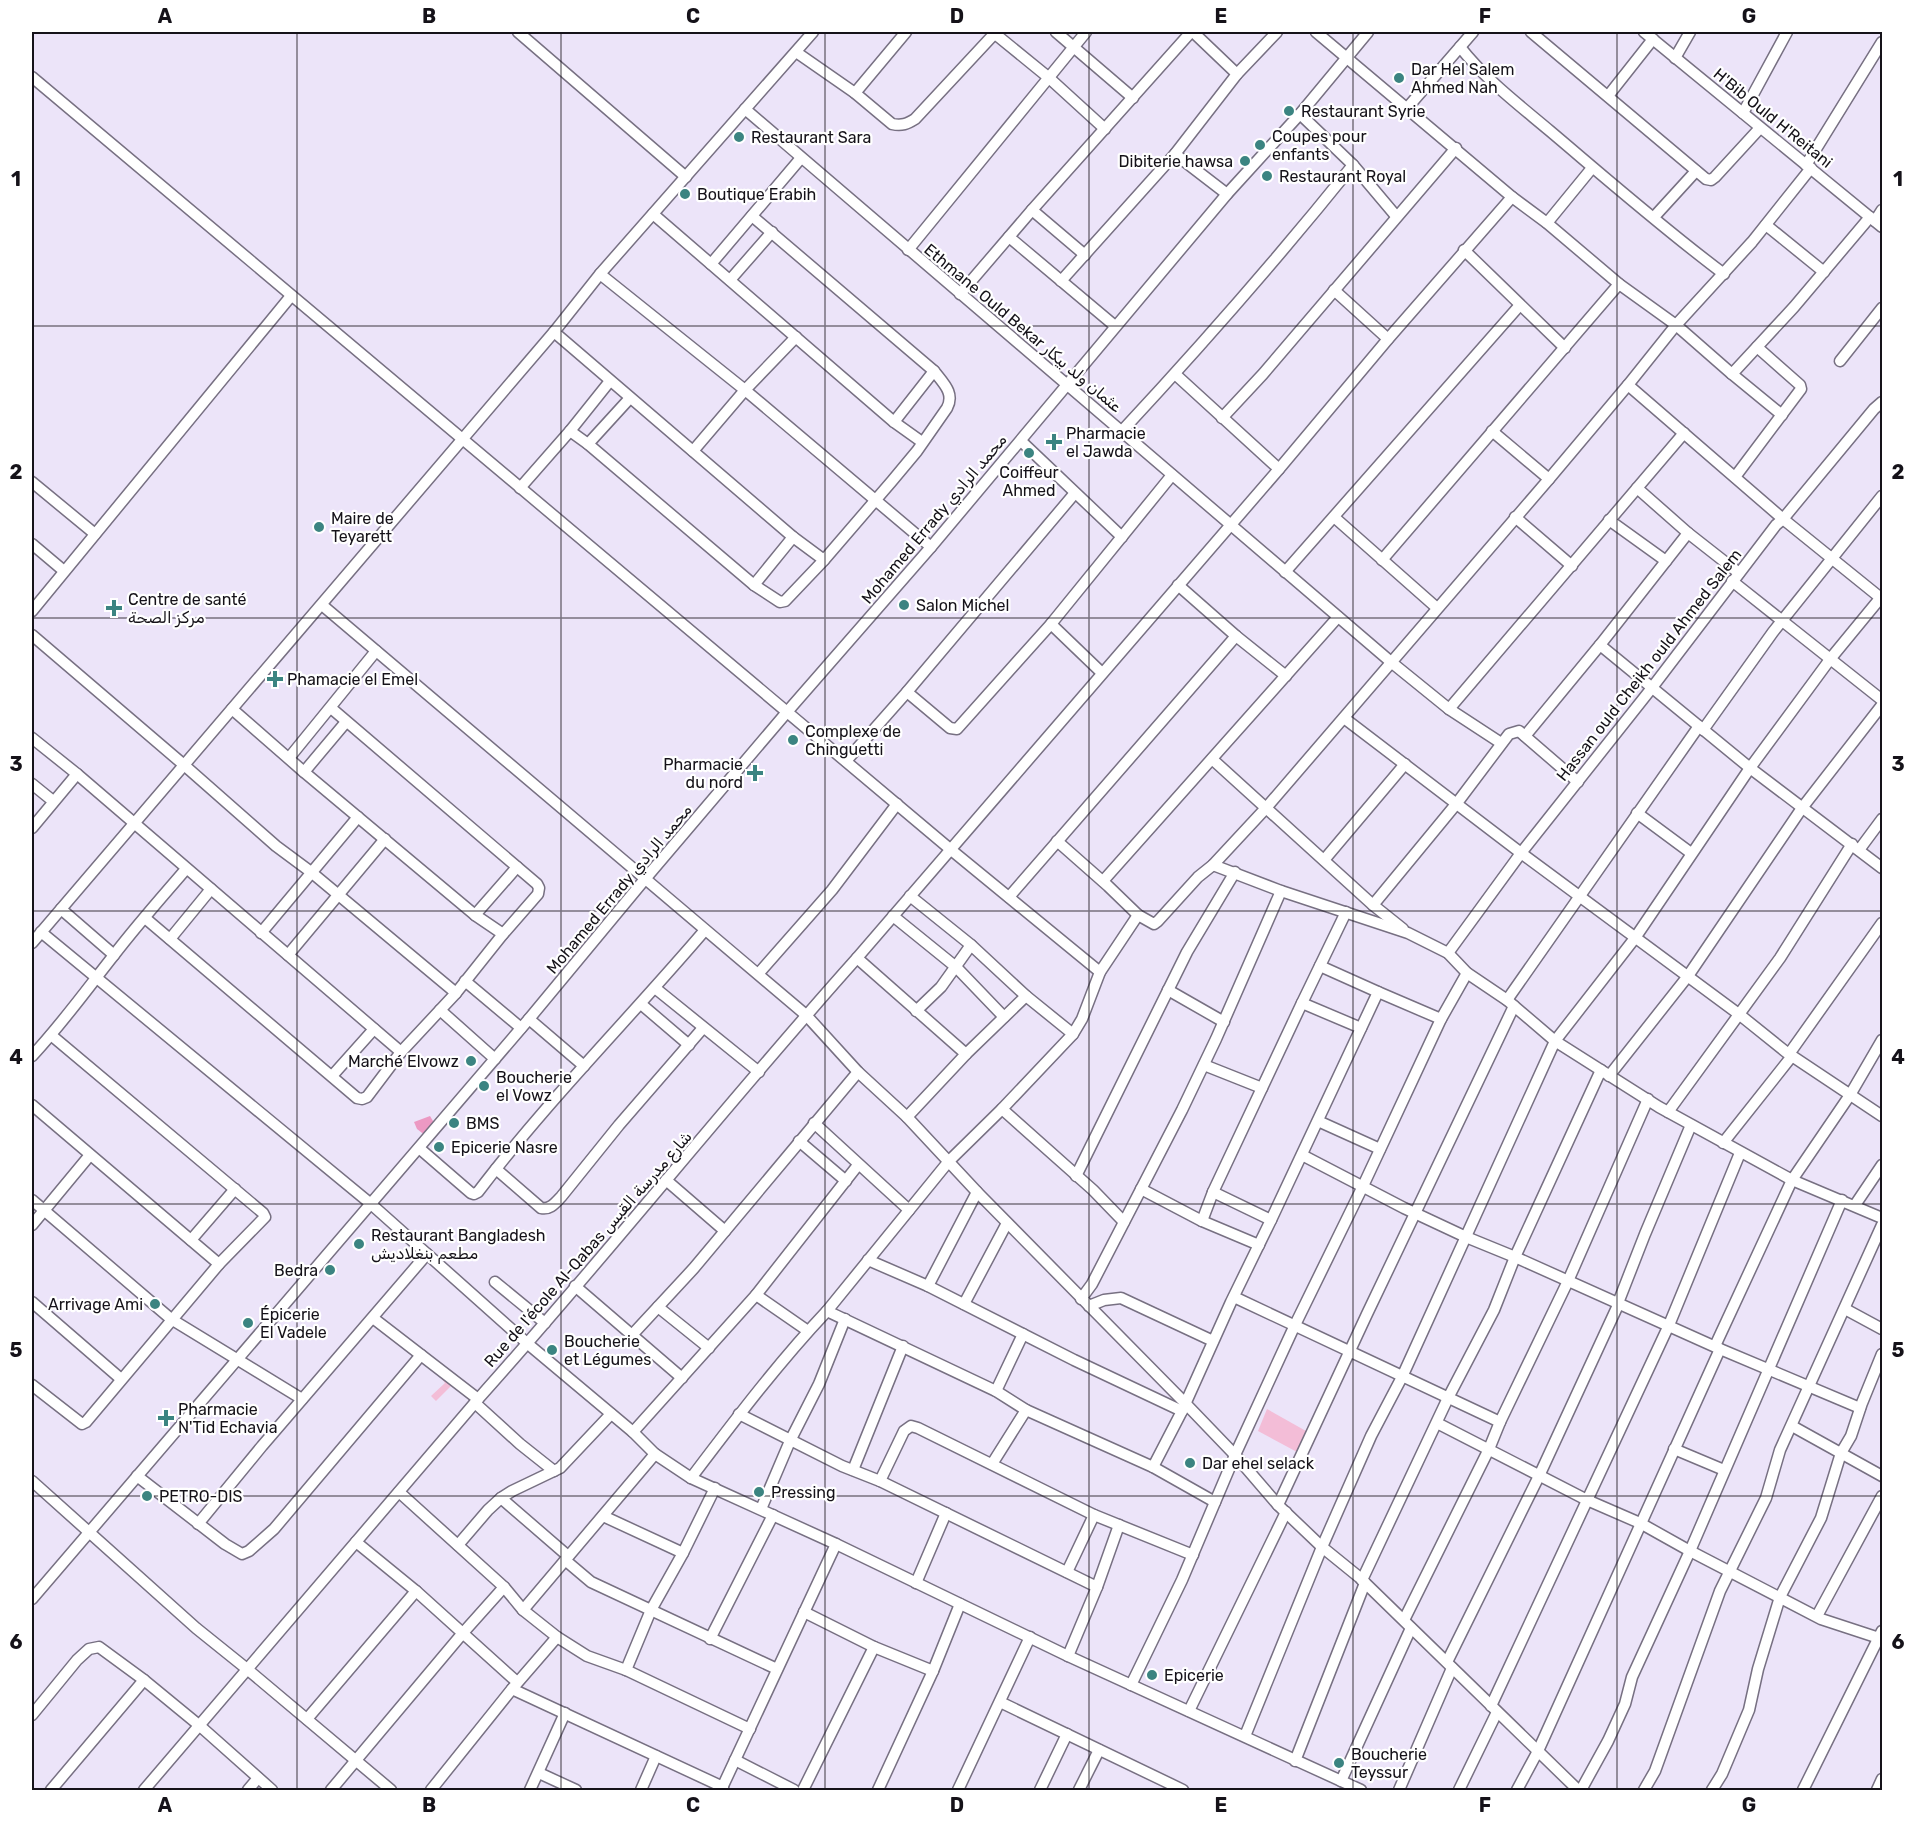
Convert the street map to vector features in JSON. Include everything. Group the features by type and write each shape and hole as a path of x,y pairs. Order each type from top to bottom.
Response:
{"street":[{"path":"519,32 687,177"},
{"path":"32,942 322,605 554,332 600,274 813,32"},
{"path":"855,93 906,32"},
{"path":"796,52 855,93 892,124 899,126 915,119 995,32 1105,129"},
{"path":"1056,32 1133,98"},
{"path":"908,250 1086,32"},
{"path":"960,294 1192,32 1237,74"},
{"path":"1061,281 1175,154 1237,74 1277,32"},
{"path":"1316,32 1408,107 1512,197 1547,223 1619,284 1676,325 1782,415"},
{"name":"Mohamed Errady محمد الرادي","path":"32,1599 495,1059 645,879 932,547 1115,326 1227,194 1300,114 1368,32"},
{"path":"1408,107 1473,32"},
{"path":"1532,32 1706,179 1711,180 1760,128"},
{"path":"1675,58 1690,32"},
{"path":"1743,113 1787,32"},
{"path":"1608,96 1649,35"},
{"name":"H'Bib Ould H'Reitani","path":"1649,35 1876,222"},
{"path":"1058,841 1138,915 1156,924 1198,877 1213,865 1266,808 1550,479 1676,325 1766,225 1808,166 1882,42"},
{"path":"1460,47 1478,70 1682,243 1724,274"},
{"path":"32,77 950,849 1100,972"},
{"name":"Ethmane Ould Bekar عثمان ولد بيكار","path":"745,109 1391,662 1449,709 1501,743"},
{"path":"1300,114 1353,165 1396,216"},
{"path":"1222,418 1263,374 1456,148"},
{"path":"1175,154 1227,194"},
{"path":"711,264 801,158"},
{"path":"1121,432 1175,374 1353,165"},
{"path":"1547,223 1592,168"},
{"path":"1654,218 1696,171"},
{"name":"Rue de l'école Al-Qabas شارع مدرسة القبس","path":"144,1791 528,1344 806,1015 1512,197"},
{"path":"1032,210 1085,255"},
{"path":"1732,374 1824,272 1876,222 1882,210"},
{"path":"653,214 894,422 922,442"},
{"path":"570,431 754,585 777,601 783,602 824,560 911,458 950,401 950,395 934,371 752,216"},
{"path":"1766,225 1824,272"},
{"path":"730,280 772,232"},
{"path":"1009,237 1115,326"},
{"path":"1464,250 1565,348"},
{"path":"600,274 745,390 932,547"},
{"path":"1382,560 1619,284"},
{"path":"1334,290 1388,339"},
{"path":"32,611 291,296"},
{"path":"1285,572 1520,305"},
{"path":"1840,361 1880,315"},
{"path":"554,332 793,537 824,560"},
{"path":"693,451 745,390 796,337"},
{"path":"1735,477 1801,387 1757,347"},
{"path":"894,422 934,371"},
{"path":"1175,374 1279,469"},
{"path":"520,488 610,381"},
{"path":"1245,1736 1371,1436 1402,1377 1555,1041 1635,938 1750,768 1831,658 1882,598 1783,519 1629,385"},
{"path":"588,444 630,398"},
{"name":"Hassan ould Cheikh ould Ahmed Salem","path":"1448,953 1521,853 1651,689 1735,577 1776,525 1882,402"},
{"path":"1491,431 1550,479"},
{"path":"1449,709 1684,433"},
{"path":"1021,441 1122,537"},
{"path":"907,692 950,728 957,729 1051,624 1172,475"},
{"path":"32,482 95,534"},
{"path":"1637,488 1781,621 1882,700"},
{"path":"846,761 1075,493"},
{"path":"1189,1711 1282,1508 1349,1352 1511,1003 1579,897 1637,813 1781,621 1882,496"},
{"path":"1334,517 1437,608"},
{"path":"1515,518 1572,566"},
{"path":"1609,520 1666,561"},
{"path":"1525,736 1688,533"},
{"path":"754,585 793,537"},
{"path":"32,544 64,571"},
{"path":"1178,585 1286,676"},
{"path":"322,605 806,1015 858,1072 907,1117 1184,1407 1235,1455 1282,1508 1363,1582 1580,1791 1608,1741 1625,1704 1632,1677 1690,1551 1842,1200"},
{"path":"1103,881 1338,617"},
{"path":"1051,624 1102,673"},
{"path":"32,635 260,832 312,872 456,993"},
{"path":"1009,897 1236,636"},
{"path":"1600,645 1750,768 1882,868"},
{"path":"289,758 376,651"},
{"path":"1295,1761 1363,1582 1448,1398 1494,1310 1515,1257 1605,1073 1688,976 1802,808 1882,705"},
{"path":"145,918 357,1098 367,1097 401,1052 456,993 538,894 539,888 331,708"},
{"path":"232,710 475,915 503,934"},
{"path":"1344,718 1790,1055 1882,1116"},
{"path":"304,772 346,722"},
{"path":"1373,904 1457,803 1509,734 1519,732 1525,736 1578,782"},
{"path":"32,738 401,1052"},
{"path":"1212,759 1324,861 1408,933"},
{"path":"1324,861 1405,764"},
{"path":"32,828 77,774"},
{"path":"32,784 53,801"},
{"path":"759,973 832,890 897,804"},
{"path":"1637,813 1691,853"},
{"path":"261,933 358,817"},
{"path":"1668,1112 1740,1015 1855,847 1882,819"},
{"path":"288,955 385,839"},
{"path":"1213,865 1281,891 1408,933 1448,953 1467,972 1511,1003 1555,1041 1668,1112 1792,1180 1856,1205 1882,1218"},
{"path":"475,915 517,867"},
{"path":"32,1056 186,869"},
{"path":"1076,1176 1187,952 1235,872"},
{"path":"170,939 211,889"},
{"path":"1085,1303 1092,1284 1204,1065 1281,891"},
{"path":"910,896 971,945 1026,996 1073,1034"},
{"path":"61,909 114,955"},
{"path":"1202,1221 1213,1192 1346,912"},
{"path":"692,1478 739,1414 827,1311 949,1161 1073,1034 1082,1019 1100,972 1138,915"},
{"path":"893,916 956,967 1004,1017"},
{"path":"1723,1143 1790,1055 1882,923"},
{"path":"419,1148 474,1194 478,1192 584,1066 705,930"},
{"path":"41,932 371,1204 528,1344 633,1432 655,1454 692,1478 1356,1790"},
{"path":"916,1011 941,987 971,945"},
{"path":"857,958 966,1054"},
{"path":"1320,966 1441,1019"},
{"path":"1131,1685 1193,1555 1235,1455 1294,1327 1364,1186 1441,1019 1467,972"},
{"path":"465,981 521,1028"},
{"path":"655,988 759,1072"},
{"path":"1168,990 1224,1022"},
{"path":"1153,1467 1184,1407 1378,992"},
{"path":"907,1117 966,1054 1026,996"},
{"path":"640,1004 689,1046"},
{"path":"1302,1004 1361,1028"},
{"path":"441,1010 495,1059"},
{"path":"529,1019 584,1066"},
{"path":"496,1169 541,1208 550,1207 561,1197 619,1125 703,1028"},
{"path":"332,1076 374,1029"},
{"path":"32,1385 81,1424 86,1422 219,1264 265,1217 235,1189 51,1035"},
{"path":"1517,1791 1538,1751 1674,1449 1792,1180 1850,1095 1882,1040"},
{"path":"1204,1065 1262,1088"},
{"path":"632,1335 725,1232 858,1072"},
{"path":"1341,1781 1407,1624 1568,1281 1648,1099"},
{"path":"32,1105 219,1264"},
{"path":"1002,1109 1124,1222"},
{"path":"1318,1121 1380,1149"},
{"path":"814,1124 909,1210"},
{"path":"1399,1791 1449,1665 1619,1303 1691,1125"},
{"path":"799,1141 846,1181"},
{"path":"1459,1791 1587,1500 1669,1325 1740,1153"},
{"path":"32,1225 90,1155"},
{"path":"1302,1155 1466,1237 1767,1370 1860,1408"},
{"path":"633,1432 756,1295 858,1165"},
{"path":"1856,1205 1882,1165"},
{"path":"666,1180 725,1232"},
{"path":"191,1240 235,1189"},
{"path":"1141,1189 1202,1221 1259,1245"},
{"path":"928,1286 977,1192"},
{"path":"1213,1192 1272,1220"},
{"path":"32,1200 171,1319 302,1399"},
{"path":"964,1304 1007,1222"},
{"path":"1644,1791 1655,1771 1713,1608 1766,1498 1780,1450 1882,1225"},
{"path":"198,1524 261,1446 427,1254"},
{"path":"868,1260 1184,1407"},
{"path":"495,1282 545,1323"},
{"path":"575,1286 682,1378"},
{"path":"756,1295 808,1331"},
{"path":"1234,1297 1500,1422"},
{"path":"1085,1303 1121,1298 1213,1341"},
{"path":"32,1302 122,1379"},
{"path":"658,1307 709,1348"},
{"path":"1845,1309 1882,1329"},
{"path":"827,1311 996,1391 1026,1410 1153,1467 1215,1502"},
{"path":"373,1318 477,1401 520,1444 554,1471"},
{"path":"761,1509 790,1441 819,1384 845,1319"},
{"path":"996,1391 1023,1334"},
{"path":"853,1470 903,1346"},
{"path":"1712,1791 1722,1774 1749,1710 1758,1669 1780,1597 1821,1518 1841,1453 1851,1436 1882,1354"},
{"path":"137,1476 198,1524 242,1554 249,1551 274,1529 421,1355"},
{"path":"992,1464 1026,1410"},
{"path":"458,1545 501,1498 560,1468 611,1414"},
{"path":"739,1414 790,1441 880,1481 1097,1587"},
{"path":"1437,1423 1587,1500 1640,1523 1817,1616 1881,1636 1803,1791"},
{"path":"880,1481 904,1431 911,1426 1094,1515 1193,1555"},
{"path":"1792,1426 1882,1476"},
{"path":"1674,1449 1724,1470"},
{"path":"523,1610 655,1454"},
{"path":"32,1481 196,1628 308,1719 391,1791"},
{"path":"626,1670 651,1610 683,1553 715,1488"},
{"path":"399,1492 504,1587 523,1610 556,1637 587,1656 626,1670 750,1729"},
{"path":"1817,1616 1882,1496"},
{"path":"501,1498 591,1582 777,1669"},
{"path":"916,1583 946,1513"},
{"path":"710,1639 773,1515"},
{"path":"1067,1572 1094,1515"},
{"path":"603,1516 683,1553"},
{"path":"1068,1656 1097,1587 1119,1525"},
{"path":"356,1542 416,1591 514,1686 722,1789 836,1544"},
{"path":"330,1791 504,1587"},
{"path":"308,1719 416,1591"},
{"path":"878,1791 933,1671 960,1604"},
{"path":"804,1612 873,1647 933,1671"},
{"path":"430,1791 556,1637"},
{"path":"958,1791 1030,1637"},
{"path":"32,1715 78,1660 89,1649 99,1647 200,1726 272,1791"},
{"path":"803,1791 873,1647"},
{"path":"51,1791 144,1680"},
{"path":"1000,1702 1183,1791"},
{"path":"530,1791 565,1713"},
{"path":"1040,1791 1067,1734"},
{"path":"1079,1791 1099,1750"},
{"path":"641,1791 656,1756"},
{"path":"735,1760 794,1791"},
{"path":"539,1773 576,1791"},
{"path":"248,1791 258,1779"},
{"path":"1878,1791 1882,1779"}],"shaded area":[{"path":"430,1116 436,1126 426,1136 417,1129 414,1122"},
{"path":"441,1378 453,1384 436,1401 431,1396 445,1383"},
{"path":"1267,1409 1306,1431 1297,1452 1258,1431"}],"place":[{"name":"Dar Hel Salem Ahmed Nah","path":"1399,78"},
{"name":"Restaurant Syrie","path":"1289,111"},
{"name":"Restaurant Sara","path":"739,137"},
{"name":"Coupes pour enfants","path":"1260,145"},
{"name":"Dibiterie hawsa","path":"1245,161"},
{"name":"Restaurant Royal","path":"1267,176"},
{"name":"Boutique Erabih","path":"685,194"},
{"name":"Pharmacie el Jawda","path":"1054,442"},
{"name":"Coiffeur Ahmed","path":"1029,453"},
{"name":"Maire de Teyarett","path":"319,527"},
{"name":"Salon Michel","path":"904,605"},
{"name":"Centre de santé مركز الصحة","path":"114,608"},
{"name":"Phamacie el Emel","path":"275,679"},
{"name":"Complexe de Chinguetti","path":"793,740"},
{"name":"Pharmacie du nord","path":"755,773"},
{"name":"Marché Elvowz","path":"471,1061"},
{"name":"Boucherie el Vowz","path":"484,1086"},
{"name":"BMS","path":"454,1123"},
{"name":"Epicerie Nasre","path":"439,1147"},
{"name":"Restaurant Bangladesh مطعم بنغلاديش","path":"359,1244"},
{"name":"Bedra","path":"330,1270"},
{"name":"Arrivage Ami","path":"155,1304"},
{"name":"Épicerie El Vadele","path":"248,1323"},
{"name":"Boucherie et Légumes","path":"552,1350"},
{"name":"Pharmacie N'Tid Echavia","path":"166,1418"},
{"name":"Dar ehel selack","path":"1190,1463"},
{"name":"Pressing","path":"759,1492"},
{"name":"PETRO-DIS","path":"147,1496"},
{"name":"Epicerie","path":"1152,1675"},
{"name":"Boucherie Teyssur","path":"1339,1763"}]}
